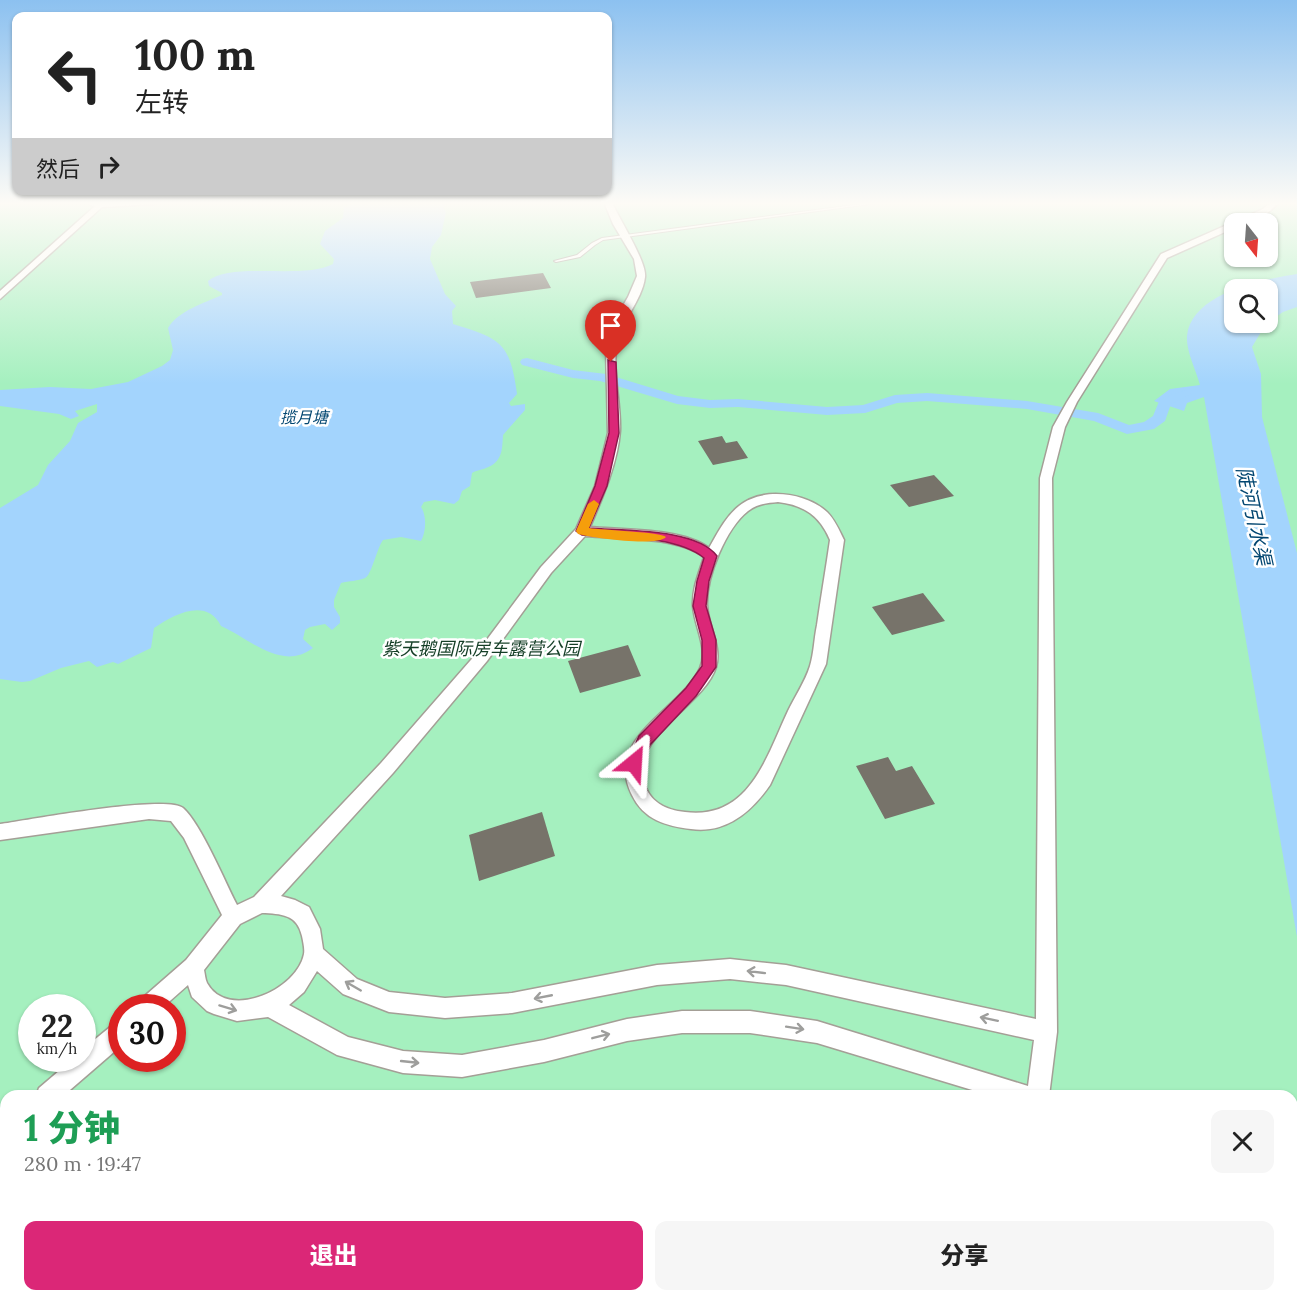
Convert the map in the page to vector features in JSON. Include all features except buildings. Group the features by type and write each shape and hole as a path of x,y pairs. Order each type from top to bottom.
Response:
{"street":[{"path":"0,297 34,263"},
{"path":"163,994 193,967 232,917 261,904 387,768 482,657 546,570 582,531 601,486 614,433 611,348 619,321 633,297 641,276 639,263"},
{"path":"1039,1090 1046,1032 1046,478 1059,427 1072,402 1160,263"},
{"path":"769,498 792,500 811,508 829,521 837,540 818,664 813,681 798,705 770,770 749,802 719,819 696,824 668,818 640,798 634,778 634,763 645,741 691,692 709,667 709,640 699,606 703,581 711,556 745,507 769,498"},
{"path":"582,531 672,539 699,547 711,556"},
{"path":"0,832 149,812 176,813 190,832 232,917"},
{"path":"193,967 199,990 214,1004 237,1011 268,1006 290,994 305,978 314,954 312,933 305,915 287,905 261,904"},
{"path":"314,954 350,987 389,1002 445,1008 512,1003 657,975 730,969 786,975 1046,1032"},
{"path":"268,1006 345,1047 403,1062 462,1066 544,1051 627,1030 682,1022 750,1022 817,1032 1006,1090"},
{"path":"53,1090 108,1042"}],"green space":[{"name":"紫天鹅国际房车露营公园","path":"0,263 1224,263 1224,267 1278,267 1278,263 1297,263 1297,1090 0,1090"}],"water":[{"name":"揽月塘","path":"432,263 445,294 456,306 452,311 453,324 492,339 500,345 511,363 517,394 509,403 511,406 525,404 525,410 503,435 499,459 492,465 472,473 470,486 462,491 459,500 454,504 435,500 424,502 421,507 425,529 421,541 401,537 383,540 367,576 341,583 334,600 340,623 332,630 325,624 305,630 303,639 313,648 301,654 277,655 265,650 221,626 215,617 207,612 199,610 180,614 154,628 151,648 118,664 113,662 97,667 89,661 61,668 30,681 0,679 0,508 38,485 48,465 70,441 78,423 97,412 97,404 75,411 79,416 71,419 59,414 0,406 0,390 50,387 91,389 128,382 170,360 173,350 168,328 172,322 192,308 222,295 209,286 208,281 219,275 233,272 304,271 320,269 333,264"},
{"path":"1297,274 1297,307 1278,315 1278,279 1271,279"},
{"name":"陡河引水渠","path":"1224,294 1224,333 1260,333 1252,347 1261,374 1262,417 1297,553 1297,937 1204,397 1187,403 1184,411 1154,401 1170,389 1200,385 1187,336 1192,321 1201,309"}],"waterway":[{"path":"527,362 573,374 601,377 677,400 710,404 738,403 827,411 865,409 895,399 927,397 1027,405 1098,417 1127,430 1149,426 1160,418 1165,402 1185,394"}],"slow traffic":[{"path":"594,504 582,531 625,537 660,537"}],"route":[{"path":"611,362 614,433 601,486 582,531 625,537 650,536 672,539 699,547 711,556 703,581 699,606 709,640 709,667 691,692 645,741 634,763"}]}
